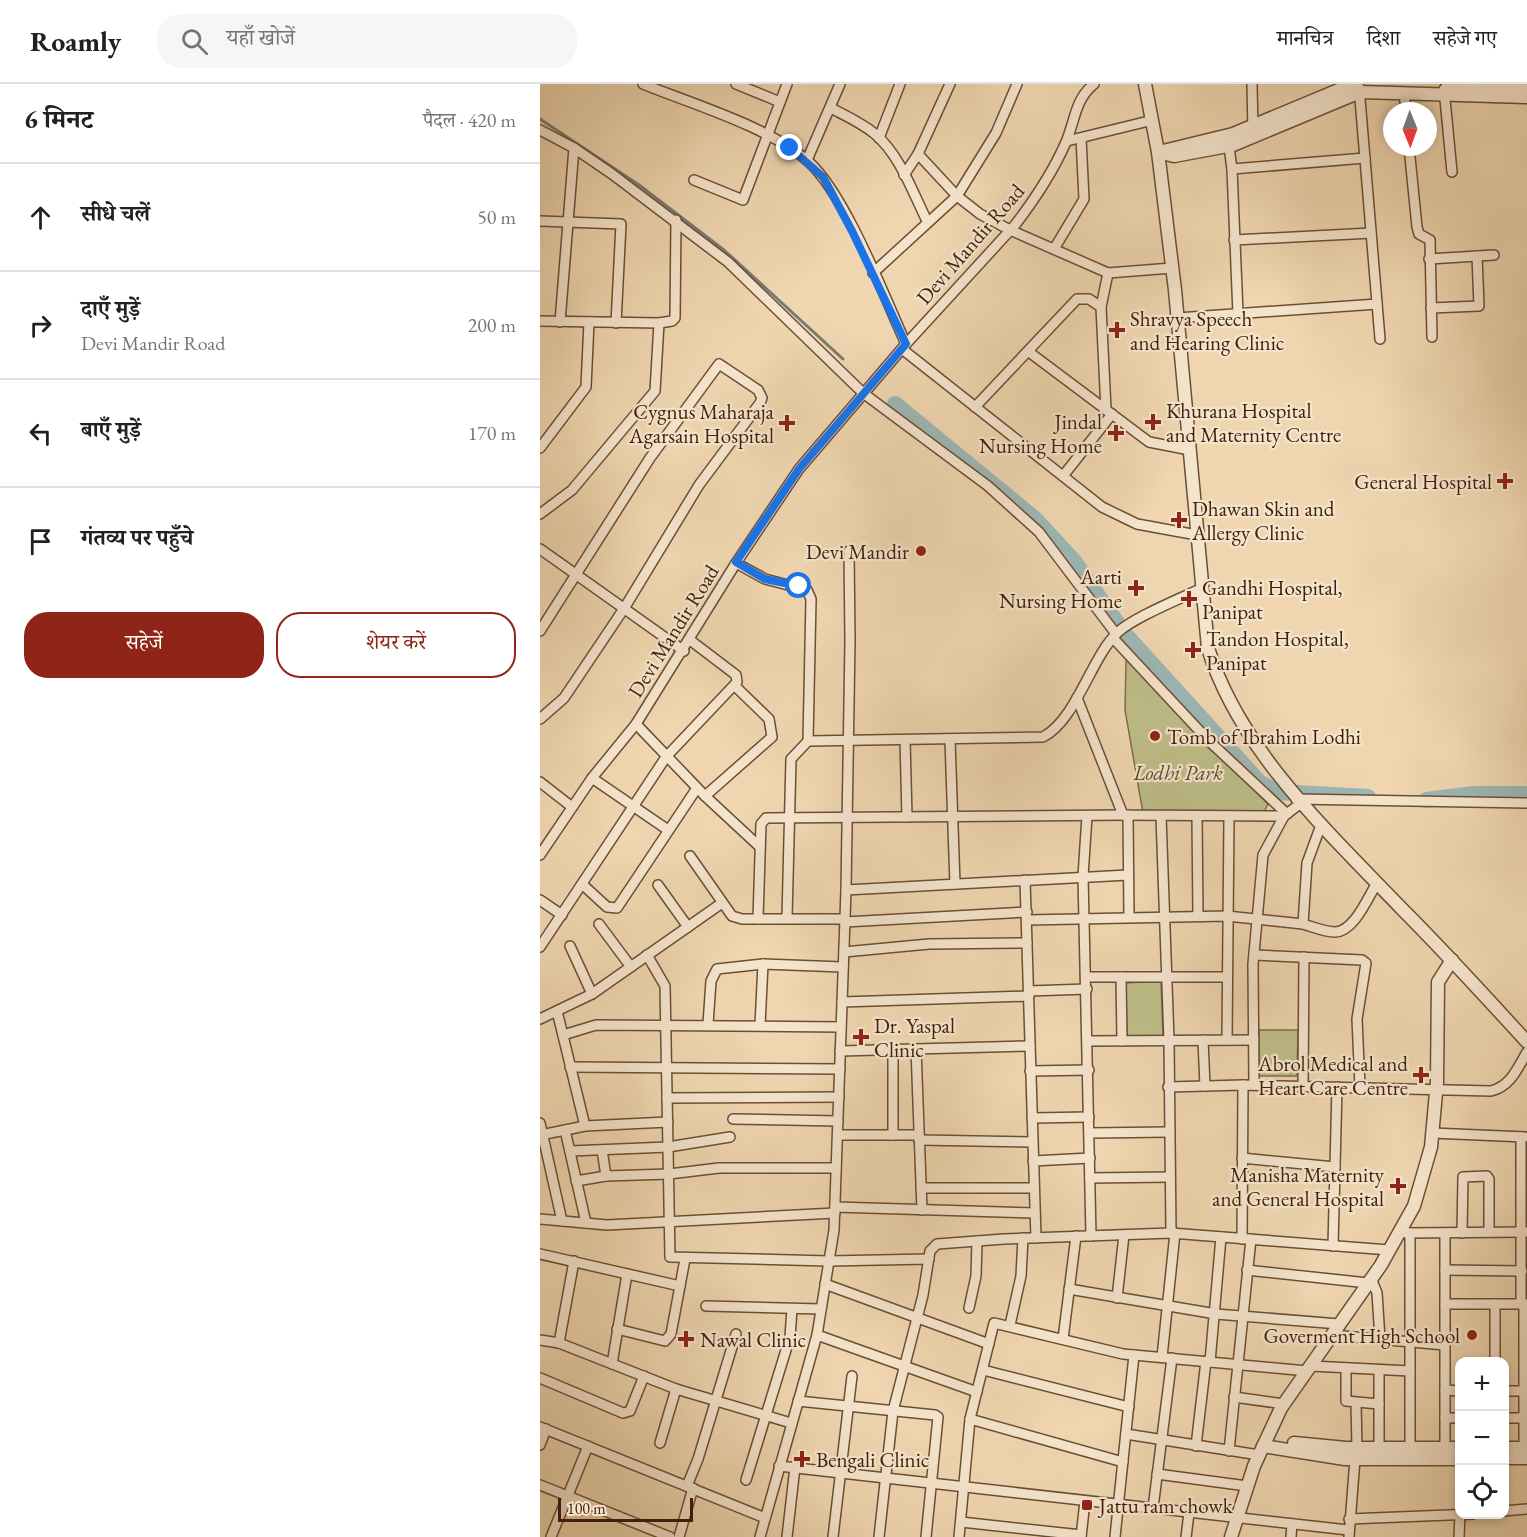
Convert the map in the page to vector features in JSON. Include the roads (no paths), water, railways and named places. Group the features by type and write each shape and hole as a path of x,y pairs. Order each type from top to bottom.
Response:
{"street":[{"path":"643,84 668,89 768,135 807,160 823,177 873,273 904,346 975,407 1102,507 1137,524 1197,536"},
{"path":"736,84 780,102"},
{"path":"694,180 743,200 787,84"},
{"path":"807,160 840,84"},
{"path":"879,138 900,84"},
{"path":"904,175 918,154 950,84"},
{"path":"873,273 927,221 957,196 1001,125 1017,84"},
{"name":"Devi Mandir Road","path":"540,855 591,778 636,724 684,651 736,562 799,469 904,346 1010,231 1044,185 1067,141 1079,101 1094,84"},
{"path":"1145,84 1158,152 1172,268 1208,648 1224,689 1295,797 1452,960 1527,1042"},
{"path":"1252,84 1253,131"},
{"path":"1158,152 1228,141 1357,87 1404,93 1485,84 1527,86"},
{"path":"1357,87 1380,339"},
{"path":"1445,87 1527,97"},
{"path":"1445,87 1452,172"},
{"path":"1404,93 1405,102"},
{"path":"831,108 860,123 879,138 904,175 927,221"},
{"path":"1067,141 1153,120"},
{"path":"540,130 574,148 676,220 728,261 863,393 988,486 1026,520 1116,635 1200,732 1286,815"},
{"path":"1054,249 1084,199 1082,138"},
{"path":"1228,141 1232,169 1238,314"},
{"path":"560,322 570,223 574,148"},
{"path":"918,154 957,196 1010,231 1108,273 1172,268"},
{"path":"1410,156 1417,227 1419,234 1430,240 1432,337"},
{"path":"1232,169 1365,158"},
{"path":"540,321 670,323 675,318 676,220"},
{"path":"540,221 616,222 622,225 616,323"},
{"path":"1234,240 1371,233"},
{"path":"1429,259 1494,255"},
{"path":"1431,309 1479,306 1477,256"},
{"path":"1063,476 1109,412 1101,307 1108,273"},
{"path":"975,407 1077,299 1089,299 1101,307"},
{"path":"1177,318 1377,304"},
{"path":"540,448 586,387 589,322"},
{"path":"540,514 572,490 655,391 659,323"},
{"path":"1029,352 1149,442 1190,450"},
{"path":"540,631 578,575 650,458 719,364 758,390 762,398 760,403 699,485 625,607 564,698 540,719"},
{"path":"540,549 625,607 684,651"},
{"path":"760,1537 817,1335 835,1210 846,891 849,551"},
{"path":"736,562 765,579 807,590 811,599 808,741 791,759 787,918"},
{"path":"808,741 1043,737 1055,728 1077,698 1116,635 1128,626 1202,588"},
{"path":"540,947 666,757 735,686 736,675 690,640"},
{"path":"705,796 772,737 769,719 735,686"},
{"path":"1077,698 1126,815 1129,917"},
{"path":"636,724 705,796 760,846"},
{"path":"904,740 907,817"},
{"path":"950,740 955,884"},
{"path":"591,778 668,830"},
{"path":"540,782 572,807"},
{"path":"582,884 607,907 617,908 697,788"},
{"path":"1295,797 1527,803"},
{"path":"1254,1085 1254,955 1263,855 1295,797"},
{"path":"758,919 762,821 789,817 1286,815"},
{"path":"1088,816 1083,876 1091,1236"},
{"path":"1153,1509 1162,1440 1173,1233 1161,816"},
{"path":"1197,816 1198,916"},
{"path":"1227,1040 1229,816"},
{"path":"1303,924 1307,863 1321,825"},
{"path":"690,856 732,916 758,919 845,921 1027,916 1084,918 1227,916 1303,924 1332,932 1343,930 1350,925 1377,883"},
{"path":"846,891 1128,875"},
{"path":"1025,880 1036,1238"},
{"path":"658,885 688,927"},
{"path":"540,900 562,915"},
{"path":"540,1018 592,994 722,903"},
{"path":"599,924 631,967"},
{"path":"844,952 929,944 1027,943"},
{"path":"570,946 592,994"},
{"path":"647,955 665,986 670,1257 829,1261 929,1259"},
{"path":"1254,955 1362,960 1366,963 1357,1019 1360,1087"},
{"path":"1303,1086 1304,957"},
{"path":"1232,1537 1247,1486 1263,1446 1284,1404 1389,1250 1404,1233 1431,1147 1437,1089 1438,982 1452,960"},
{"path":"708,1024 712,973 717,969 763,964 843,967"},
{"path":"760,1025 763,964"},
{"path":"1086,977 1226,977"},
{"path":"1121,977 1122,1041"},
{"path":"842,1002 1087,989"},
{"path":"557,1011 585,1126"},
{"path":"563,1035 597,1025 708,1024 841,1027"},
{"path":"1203,1040 1205,1086"},
{"path":"1088,1041 1254,1040"},
{"path":"840,1051 1030,1046"},
{"path":"916,1049 922,1210"},
{"path":"893,1050 893,1135"},
{"path":"1168,1087 1254,1085 1491,1091 1509,1082 1527,1052"},
{"path":"570,1067 840,1069"},
{"path":"1030,1071 1089,1070"},
{"path":"1229,1451 1247,1270 1242,1158 1243,1085"},
{"path":"1333,1246 1337,1087"},
{"path":"667,1098 839,1097"},
{"path":"1032,1118 1089,1117"},
{"path":"733,1119 838,1121"},
{"path":"541,1135 585,1126 668,1122"},
{"path":"540,1123 562,1221"},
{"path":"566,1130 586,1223"},
{"path":"1090,1133 1169,1132"},
{"path":"1432,1133 1524,1137 1522,1271 1526,1452"},
{"path":"838,1135 893,1135 1032,1142"},
{"path":"570,1151 668,1147 730,1137"},
{"path":"603,1150 606,1176"},
{"path":"1033,1161 1090,1158"},
{"path":"1242,1158 1335,1167"},
{"path":"576,1181 606,1176 669,1174 719,1168 836,1168"},
{"path":"1462,1233 1462,1178 1465,1176 1489,1177 1490,1232"},
{"path":"1090,1178 1170,1177"},
{"path":"921,1188 1034,1188"},
{"path":"540,1219 607,1225 835,1210 1035,1213"},
{"path":"1404,1233 1524,1232"},
{"path":"879,1537 893,1411 917,1318 930,1251 937,1244 1023,1238 1173,1233 1389,1250"},
{"path":"1404,1233 1410,1342 1410,1448"},
{"path":"1445,1233 1445,1448"},
{"path":"1117,1298 1124,1235"},
{"path":"1063,1339 1076,1236"},
{"path":"1196,1446 1216,1314 1221,1237"},
{"path":"1010,1325 1021,1276 1023,1238"},
{"path":"969,1308 976,1276 978,1241"},
{"path":"540,1254 680,1286"},
{"path":"617,1329 665,1341 672,1334 685,1259"},
{"path":"559,1343 574,1261"},
{"path":"1247,1270 1370,1280"},
{"path":"1445,1270 1522,1271"},
{"path":"612,1364 627,1274"},
{"path":"1370,1280 1377,1293 1380,1339"},
{"path":"825,1284 989,1344"},
{"path":"1070,1288 1216,1314 1340,1324"},
{"path":"1445,1304 1524,1304"},
{"path":"1495,1304 1495,1357"},
{"path":"706,1306 821,1309"},
{"path":"746,1480 790,1337 792,1309"},
{"path":"959,1537 970,1419 994,1323 1134,1355 1238,1364 1410,1371"},
{"path":"679,1537 690,1487 736,1334"},
{"path":"817,1335 977,1392"},
{"path":"1332,1335 1445,1345"},
{"path":"541,1341 559,1343 676,1389 791,1423"},
{"path":"1115,1537 1134,1355"},
{"path":"1346,1368 1346,1401 1379,1404"},
{"path":"983,1370 1129,1407"},
{"path":"1379,1370 1379,1448"},
{"path":"540,1378 623,1413 630,1411 644,1376"},
{"path":"834,1537 852,1376"},
{"path":"660,1443 676,1389"},
{"path":"1445,1390 1455,1390"},
{"path":"1509,1391 1526,1391"},
{"path":"1234,1397 1284,1404"},
{"path":"798,1401 938,1417 926,1537"},
{"path":"779,1466 1292,1524 1349,1533 1356,1454 1356,1403"},
{"path":"1445,1418 1455,1418"},
{"path":"1509,1418 1524,1418"},
{"path":"970,1419 1123,1462"},
{"path":"540,1445 543,1428 765,1518"},
{"path":"1126,1434 1229,1451 1263,1446 1356,1454 1455,1459"},
{"path":"551,1537 588,1446"},
{"path":"1356,1454 1379,1448 1455,1448"},
{"path":"1509,1449 1526,1452"},
{"path":"1509,1457 1526,1452"},
{"path":"787,1537 795,1467"},
{"path":"1157,1474 1247,1486"},
{"path":"540,1485 670,1537"},
{"path":"961,1522 1081,1536 1085,1501"},
{"path":"1509,1511 1527,1509"},
{"path":"1186,1537 1189,1513"},
{"path":"1349,1519 1455,1515"},
{"path":"1459,1537 1460,1519"},
{"path":"1291,1537 1292,1524"}],"waterway":[{"path":"540,119 639,185 724,250 843,359"},
{"path":"895,404 1034,518 1074,561 1125,634 1260,783 1279,792 1368,797"},
{"path":"1426,800 1473,794 1527,794"}],"place":[{"name":"Shravya Speech and Hearing Clinic","path":"1117,330"},
{"name":"Khurana Hospital and Maternity Centre","path":"1153,422"},
{"name":"Cygnus Maharaja Agarsain Hospital","path":"787,423"},
{"name":"Jindal Nursing Home","path":"1116,433"},
{"name":"General Hospital","path":"1505,481"},
{"name":"Dhawan Skin and Allergy Clinic","path":"1179,520"},
{"name":"Devi Mandir","path":"921,551"},
{"name":"Aarti Nursing Home","path":"1136,588"},
{"name":"Gandhi Hospital, Panipat","path":"1189,599"},
{"name":"Tandon Hospital, Panipat","path":"1193,650"},
{"name":"Tomb of Ibrahim Lodhi","path":"1155,736"},
{"name":"Dr. Yaspal Clinic","path":"861,1037"},
{"name":"Abrol Medical and Heart Care Centre","path":"1421,1075"},
{"name":"Manisha Maternity and General Hospital","path":"1398,1186"},
{"name":"Goverment High School","path":"1472,1335"},
{"name":"Nawal Clinic","path":"686,1339"},
{"name":"Bengali Clinic","path":"802,1459"},
{"name":"Jattu ram chowk","path":"1087,1505"}],"park label":[{"name":"Lodhi Park","path":"1178,772"}]}
